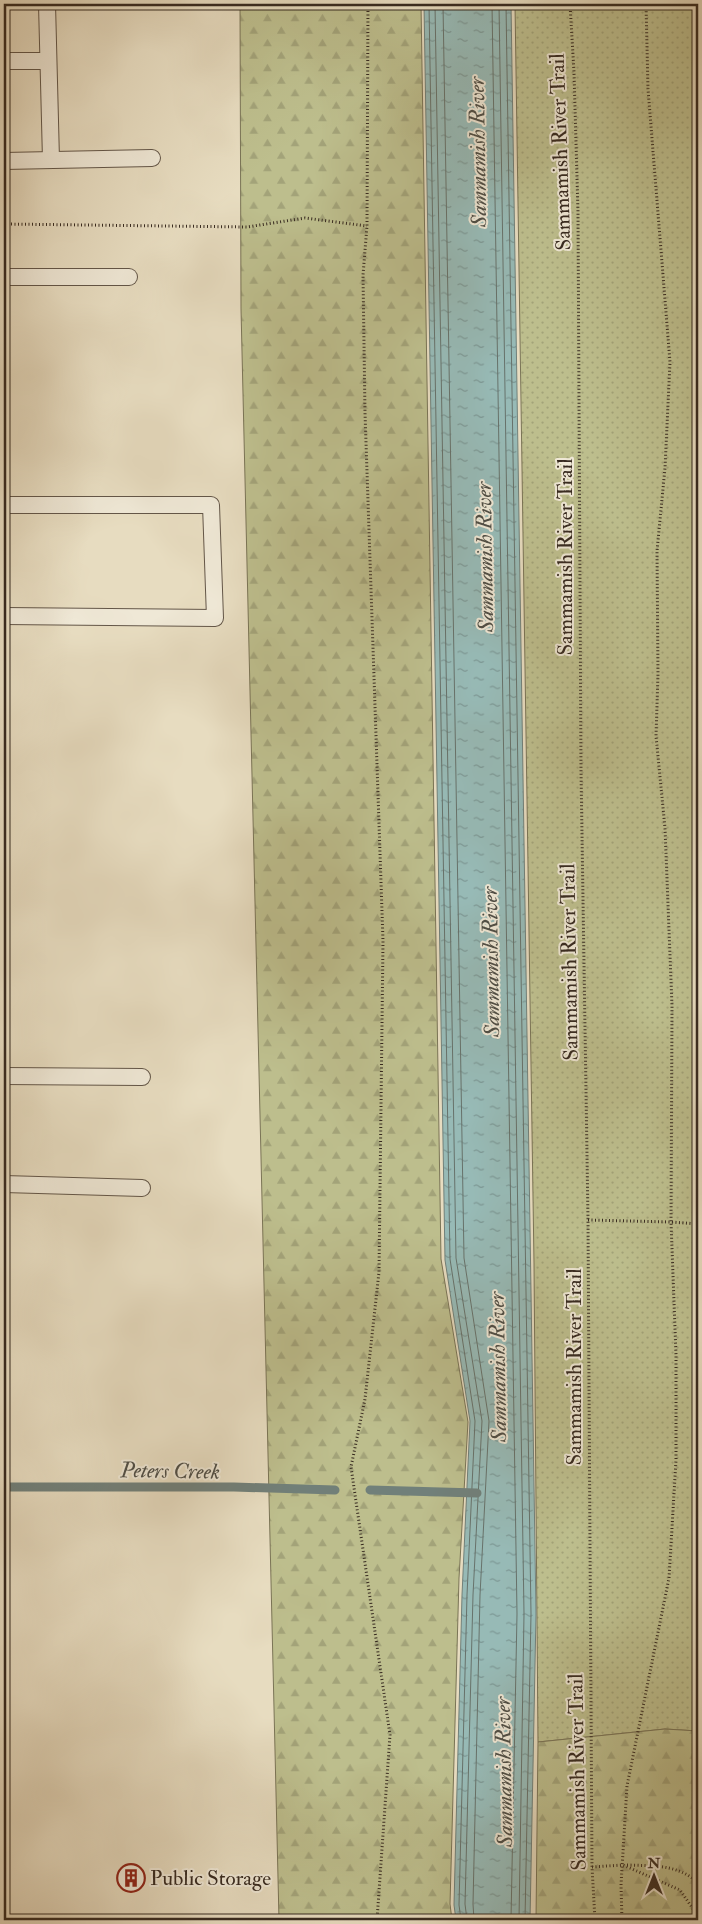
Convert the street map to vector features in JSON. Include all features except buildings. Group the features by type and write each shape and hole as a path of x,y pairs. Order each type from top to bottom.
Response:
{"lane":[{"path":"47,4 51,160"},
{"path":"4,61 48,61"},
{"path":"4,160 152,158"},
{"path":"4,277 129,277"},
{"path":"4,505 211,505 215,618 4,616"},
{"path":"4,1076 142,1077"},
{"path":"4,1184 142,1188"}],"path":[{"path":"368,4 368,226 362,275 383,970 379,1272 365,1399 351,1467 390,1735 377,1920"},
{"name":"Sammamish River Trail","path":"570,4 578,212 581,761 588,1220 592,1867 595,1920"},
{"path":"622,1920 621,1885 627,1786 669,1578 676,1460 676,1355 671,1222 672,1006 665,828 656,736 658,674 657,551 665,468 670,362 648,89 646,4"},
{"path":"4,224 247,227 305,218 368,226"},
{"path":"588,1220 698,1224"},
{"path":"623,1865 680,1890 698,1916"},
{"path":"592,1867 623,1865 663,1867 688,1874 698,1884"}],"green space":[{"path":"240,4 421,4 441,1259 468,1422 459,1578 450,1904 452,1920 279,1920 241,309"},
{"path":"515,4 698,4 698,1731 665,1729 538,1742 534,1263"},
{"path":"665,1729 698,1731 698,1920 536,1920 538,1742"}],"water":[{"name":"Sammamish River","path":"424,4 511,4 536,1614 530,1920 456,1920 454,1905 462,1595 470,1421 445,1260"}],"waterway":[{"name":"Peters Creek","path":"4,1487 234,1487 335,1490"},
{"name":"Peters Creek","path":"370,1490 477,1493"}],"place":[{"name":"Public Storage","path":"131,1878"}]}
